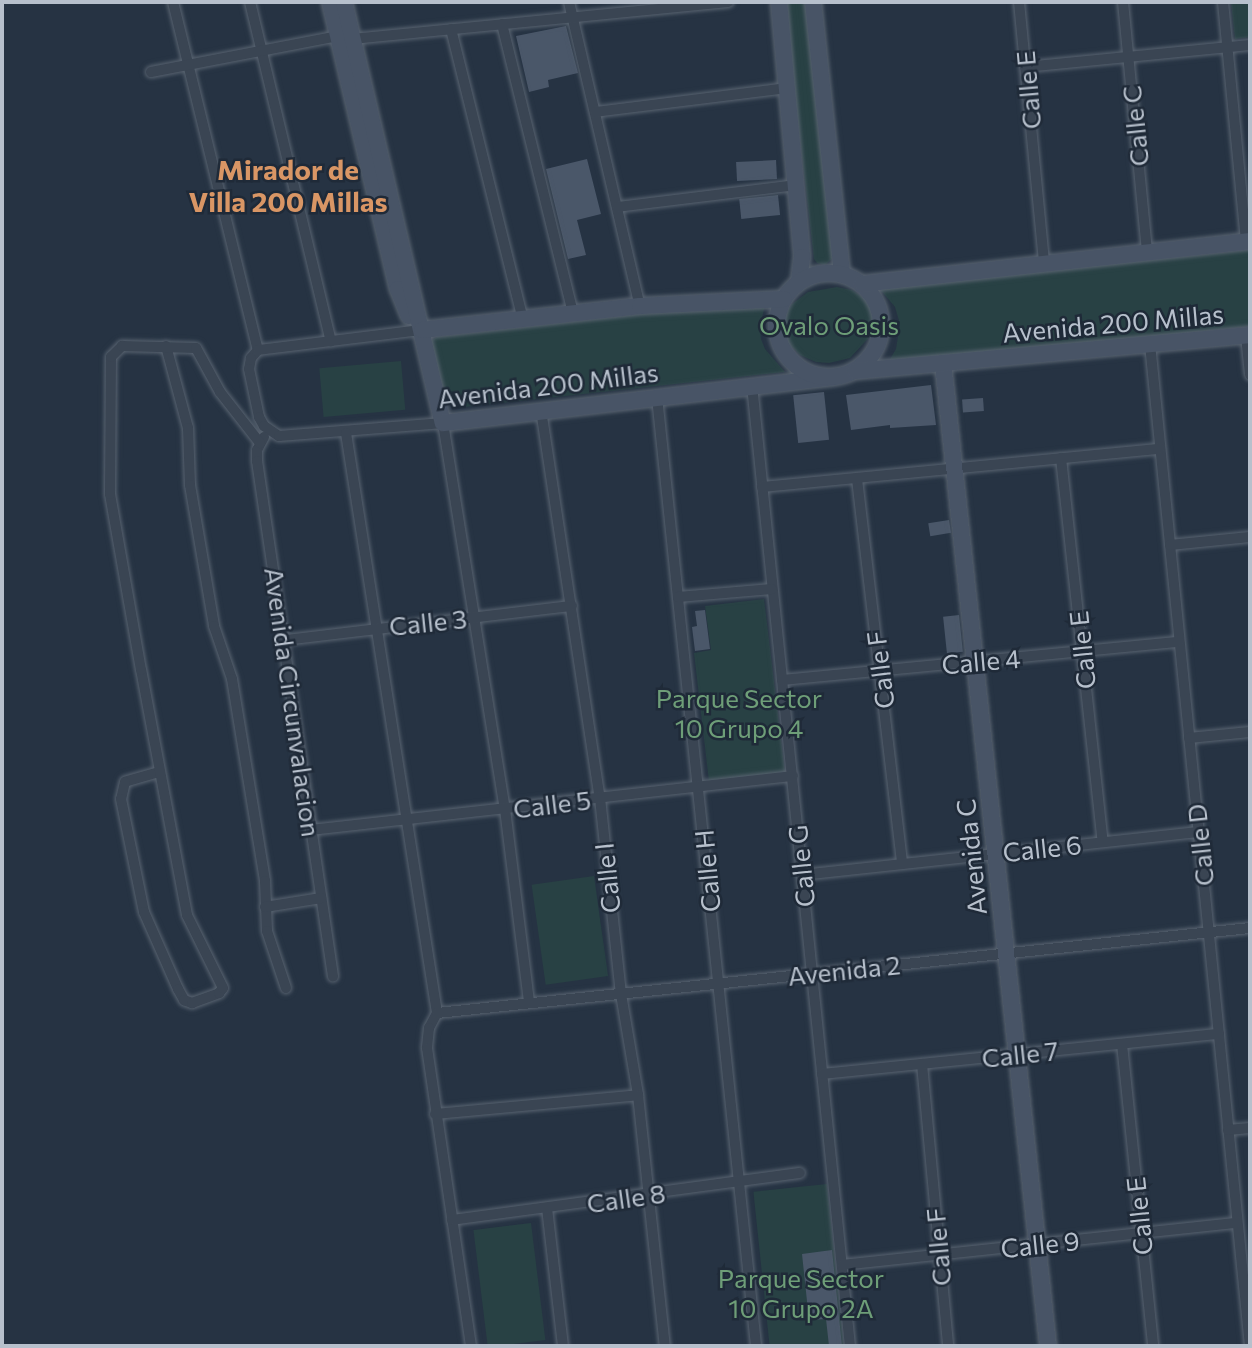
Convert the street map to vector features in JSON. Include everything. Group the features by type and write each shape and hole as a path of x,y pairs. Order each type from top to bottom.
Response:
{"street":[{"path":"173,2 258,350"},
{"path":"250,2 331,341"},
{"path":"330,2 345,37"},
{"path":"344,2 345,37 398,289 408,316 415,326 422,330 443,423 505,809 529,1002"},
{"path":"569,2 640,306"},
{"path":"151,72 345,37 728,2"},
{"path":"779,2 802,257 799,282"},
{"path":"813,2 842,274"},
{"name":"Calle E","path":"1019,2 1044,262"},
{"name":"Calle C","path":"1124,2 1147,251"},
{"path":"862,284 1248,241 1223,2"},
{"path":"502,24 573,314"},
{"path":"451,29 523,319"},
{"path":"1025,67 1250,45"},
{"path":"596,112 787,88"},
{"path":"1237,144 1250,142"},
{"path":"617,206 796,185"},
{"path":"820,273 842,274 862,284 876,302 881,324 872,356 855,371 833,377 801,369 785,352 777,320 784,299 799,282 820,273"},
{"path":"159,772 125,782 121,799 145,912 178,989 184,1000 192,1003 219,993 223,988 187,915 110,494 109,365 115,350 122,346 196,348 220,392 260,443 270,432 259,417 249,369 251,358 258,350 640,306 784,299"},
{"path":"1248,336 1250,375"},
{"name":"Avenida 200 Millas","path":"855,371 1248,336"},
{"name":"Calle D","path":"1150,344 1250,1346"},
{"path":"166,346 188,428 190,485 214,626 232,679 265,881 267,931 286,988"},
{"name":"Avenida C","path":"943,363 1048,1346"},
{"name":"Avenida 200 Millas","path":"270,432 279,436 345,433 833,377"},
{"name":"Calle G","path":"752,386 850,1346"},
{"name":"Calle H","path":"657,397 756,1346"},
{"name":"Calle I","path":"541,410 600,798 621,994 638,1095 664,1346"},
{"path":"345,433 409,820 437,1013 429,1028 426,1048 471,1346"},
{"name":"Avenida Circunvalacion","path":"260,443 257,461 333,976"},
{"path":"762,487 1160,449"},
{"name":"Calle E","path":"1061,458 1103,842"},
{"name":"Calle F","path":"857,478 902,862"},
{"path":"1170,545 1250,537"},
{"path":"678,597 772,589"},
{"name":"Calle 3","path":"285,640 572,606"},
{"name":"Calle 4","path":"782,680 1179,642"},
{"path":"1189,738 1250,732"},
{"name":"Calle 5","path":"311,830 793,776"},
{"name":"Calle 6","path":"802,875 902,862 1198,832"},
{"path":"265,906 321,898"},
{"name":"Avenida 2","path":"437,1013 1250,928"},
{"name":"Calle 7","path":"822,1074 1219,1034"},
{"name":"Calle E","path":"1122,1044 1153,1346"},
{"name":"Calle F","path":"922,1064 948,1346"},
{"path":"435,1114 638,1095"},
{"path":"1228,1130 1250,1128"},
{"name":"Calle 8","path":"452,1220 800,1174"},
{"path":"547,1208 563,1346"},
{"name":"Calle 9","path":"842,1265 1237,1223"}],"green space":[{"path":"784,2 806,2 834,257 825,265 814,259"},
{"path":"1231,2 1250,2 1250,37 1235,39"},
{"path":"1250,250 1250,326 887,364 896,349 900,324 895,307 879,288"},
{"name":"Ovalo Oasis","path":"837,287 852,290 870,302 875,312 875,331 850,358 829,363 816,362 800,355 787,342 783,333 784,317 792,304 808,292"},
{"path":"766,300 760,327 761,339 765,349 785,372 456,408 448,403 430,349 431,341 437,337"},
{"path":"401,361 405,410 324,417 319,368"},
{"name":"Parque Sector 10 Grupo 4","path":"764,599 785,772 709,781 694,653 711,650 705,606"},
{"path":"594,876 608,976 546,985 532,885"},
{"name":"Parque Sector 10 Grupo 2A","path":"827,1184 844,1346 770,1346 753,1192"},
{"path":"531,1223 545,1340 488,1346 473,1230"}],"building":[{"path":"566,26 578,73 548,80 549,87 529,92 516,36"},
{"path":"587,159 601,214 577,220 586,255 568,259 546,169"},
{"path":"776,160 777,179 737,181 736,162"},
{"path":"778,195 780,215 741,219 739,199"},
{"path":"931,385 936,425 890,428 890,425 851,430 846,395"},
{"path":"824,392 829,440 798,443 793,395"},
{"path":"983,398 984,411 963,412 962,399"},
{"path":"949,520 951,533 930,536 928,523"},
{"path":"705,610 710,649 695,651 692,627 697,626 695,611"},
{"path":"959,615 963,652 947,653 943,617"},
{"path":"832,1250 842,1346 829,1346 826,1319 809,1320 802,1254"}],"district":[{"name":"Mirador de Villa 200 Millas","path":"288,185"}]}
